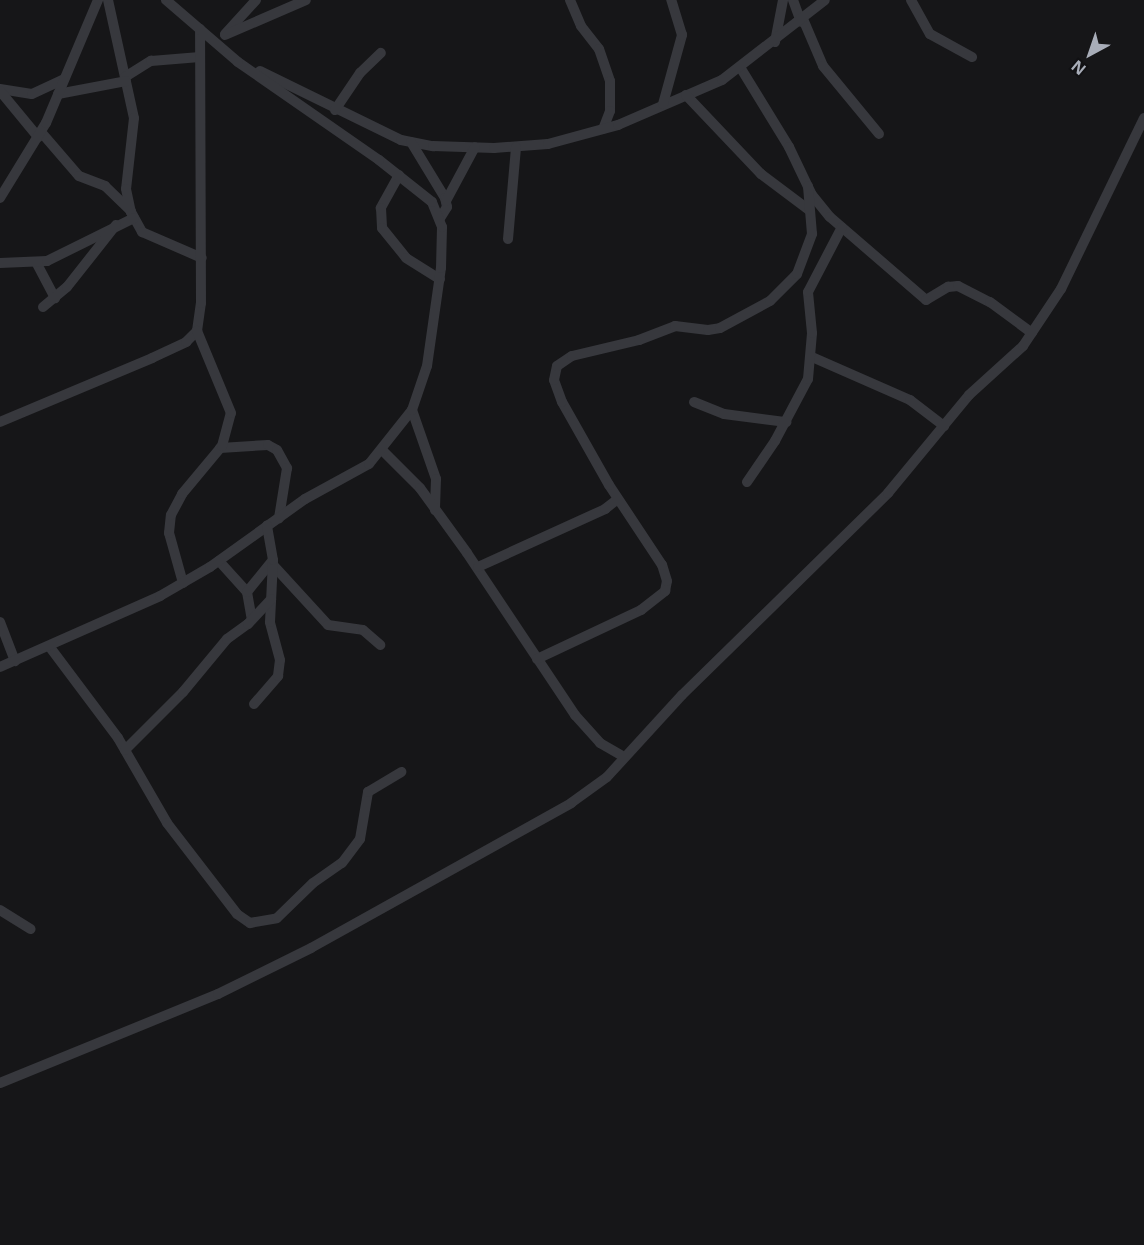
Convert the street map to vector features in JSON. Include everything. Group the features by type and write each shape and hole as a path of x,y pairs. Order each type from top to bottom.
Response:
{"street":[{"path":"0,198 39,135 98,0"},
{"path":"108,0 134,118 126,189 132,215"},
{"path":"0,668 183,583 219,561 305,499 360,470 383,451 412,410 427,366 440,279 440,218 432,202 399,175 233,57 221,39 200,29 166,0"},
{"path":"221,39 256,0"},
{"path":"221,39 306,0"},
{"path":"570,0 581,26 599,49 610,81 610,111 603,129"},
{"path":"663,104 681,35 671,0"},
{"path":"775,42 783,0"},
{"path":"793,0 823,66 879,134"},
{"path":"233,57 335,110 411,142 475,147 548,144 603,129 722,80 775,42 825,0"},
{"path":"912,0 930,33 972,57"},
{"path":"183,583 169,532 171,515 182,494 220,448 231,413 197,331 202,258 200,29"},
{"path":"335,110 360,74 381,53"},
{"path":"58,94 125,79 151,61 200,57"},
{"path":"740,67 789,147 808,186 843,227 926,300 948,287 958,286 990,302 1032,333"},
{"path":"0,91 32,94 46,90 64,79"},
{"path":"0,91 75,172 105,186 132,215 142,232 202,258"},
{"path":"686,95 760,174 809,210"},
{"path":"0,1083 218,994 310,948 571,803 607,777 624,757 888,493 944,426 1032,333 1064,283 1144,117"},
{"path":"411,142 436,177 446,201"},
{"path":"440,218 445,214 446,201 475,147"},
{"path":"507,239 516,147"},
{"path":"399,175 381,208 382,228 406,258 440,279"},
{"path":"537,659 641,610 664,591 667,581 662,565 618,499 559,396 554,380 557,366 572,356 639,340 675,326 720,328 770,301 797,274 812,234 808,186"},
{"path":"0,263 46,261 132,215"},
{"path":"44,307 102,247 116,225"},
{"path":"747,482 786,422 808,379 812,357 808,292 843,227"},
{"path":"36,261 55,298"},
{"path":"0,422 152,358 186,342 197,331"},
{"path":"812,357 903,396 944,426"},
{"path":"694,402 724,414 786,422"},
{"path":"412,410 436,480 435,510"},
{"path":"220,448 268,445 277,450 287,468 279,518"},
{"path":"383,451 435,510 478,567 575,715 600,743 624,757"},
{"path":"478,567 605,509 618,499"},
{"path":"254,704 278,676 280,660 270,622 273,562 267,526"},
{"path":"219,561 247,592 252,619"},
{"path":"247,592 273,562"},
{"path":"273,562 328,625 363,630 380,645"},
{"path":"125,750 183,692 227,639 252,619 271,599"},
{"path":"0,622 15,661"},
{"path":"49,646 125,750 167,823 237,914 250,923 277,918 313,883 342,863 360,839 368,792 401,772"},
{"path":"0,910 30,929"}]}
